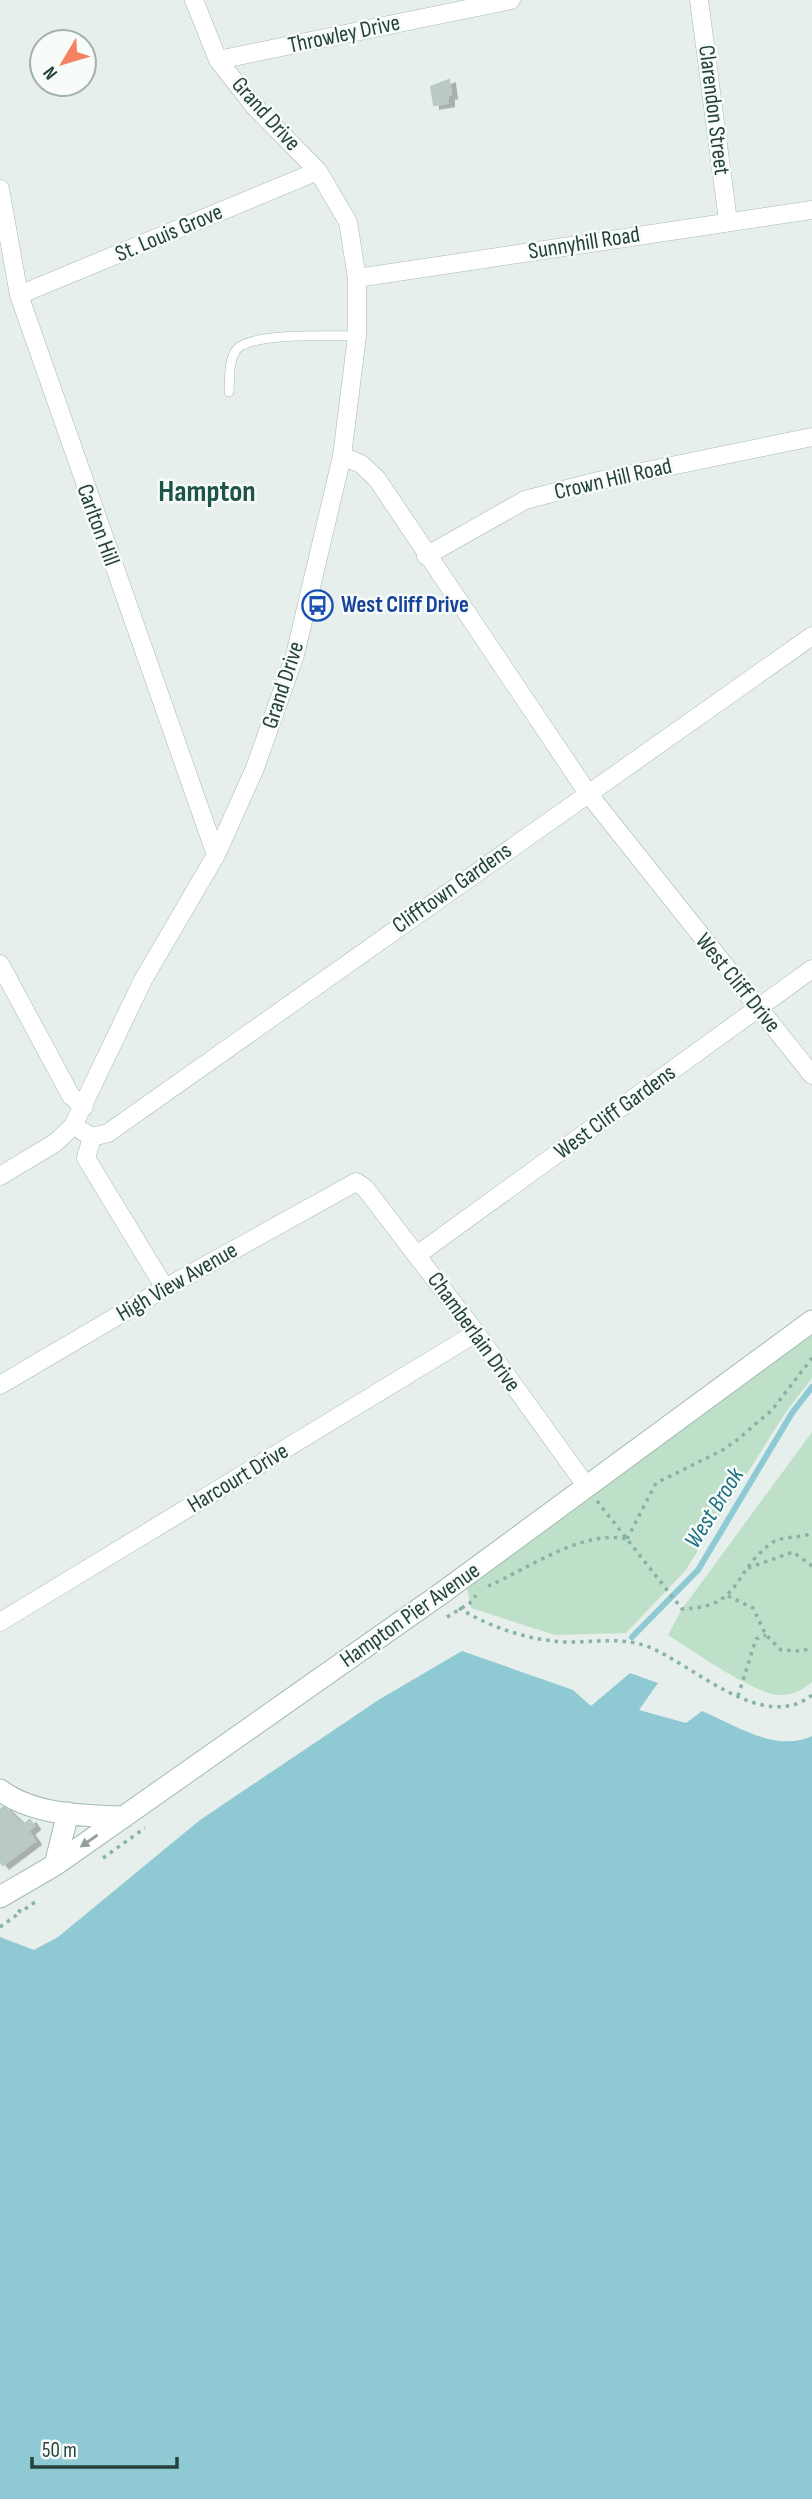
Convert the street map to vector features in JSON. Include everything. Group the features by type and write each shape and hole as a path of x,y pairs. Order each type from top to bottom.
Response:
{"street":[{"name":"Grand Drive","path":"0,1176 55,1143 73,1126 144,980 216,855 255,768 295,655 342,456 357,336 357,278 348,222 318,171 255,107 218,60 194,0"},
{"name":"Throwley Drive","path":"218,60 511,0"},
{"name":"Clarendon Street","path":"699,0 728,220"},
{"name":"St. Louis Grove","path":"19,295 318,171"},
{"name":"Carlton Hill","path":"0,189 19,295 216,855"},
{"name":"Sunnyhill Road","path":"357,278 728,220 812,210"},
{"name":"Crown Hill Road","path":"426,556 525,500 598,481 812,437"},
{"name":"West Cliff Drive","path":"342,456 360,464 377,479 426,556 587,792 812,1075"},
{"name":"Clifftown Gardens","path":"92,1137 108,1133 587,792 812,636"},
{"path":"0,964 71,1096 84,1107"},
{"name":"West Cliff Gardens","path":"417,1255 812,969"},
{"path":"73,1126 92,1137 86,1158 165,1288"},
{"name":"Chamberlain Drive","path":"356,1182 365,1188 417,1255 587,1487"},
{"name":"High View Avenue","path":"0,1385 165,1288 356,1182"},
{"name":"Hampton Pier Avenue","path":"0,1897 124,1817 587,1487 812,1321"},
{"name":"Harcourt Drive","path":"0,1622 476,1333"},
{"path":"0,1790 29,1805 68,1813 124,1817"},
{"path":"55,1864 68,1813"}],"lane":[{"path":"229,392 232,359 243,345 264,339 357,336"}],"path":[{"path":"627,1539 656,1483 721,1451 737,1440 772,1409 812,1358"},
{"path":"587,1487 682,1609 705,1608 728,1596 746,1569 772,1542 812,1533"},
{"path":"627,1539 615,1536 565,1547 528,1569 480,1589 470,1603 459,1608 476,1619 517,1634 563,1642 630,1640 666,1654 738,1697 771,1708 788,1708 812,1695"},
{"path":"746,1569 793,1552 812,1566"},
{"path":"728,1596 752,1608 766,1635 781,1650 801,1651 812,1648"},
{"path":"738,1697 756,1639 766,1635"},
{"path":"0,1927 21,1912"}],"green space":[{"path":"812,1329 812,1378 786,1412 685,1571 626,1633 555,1635 471,1608 467,1588 483,1572"},
{"path":"812,1432 812,1682 791,1694 772,1694 742,1681 668,1635 682,1609"}],"water":[{"path":"462,1651 573,1690 591,1706 630,1673 658,1683 639,1710 686,1723 702,1711 742,1730 770,1739 798,1740 812,1736 812,2499 0,2499 0,1937 34,1950 58,1937 200,1820 380,1699"}],"building":[{"path":"449,80 451,95 448,95 448,103 434,105 431,87"},
{"path":"4,1807 23,1825 30,1820 34,1826 28,1831 35,1841 3,1865 0,1861 0,1810"}],"waterway":[{"name":"West Brook","path":"632,1637 698,1570 792,1413 812,1387"}],"place":[{"name":"West Cliff Drive","path":"318,605"}],"district":[{"name":"Hampton","path":"207,492"}]}
